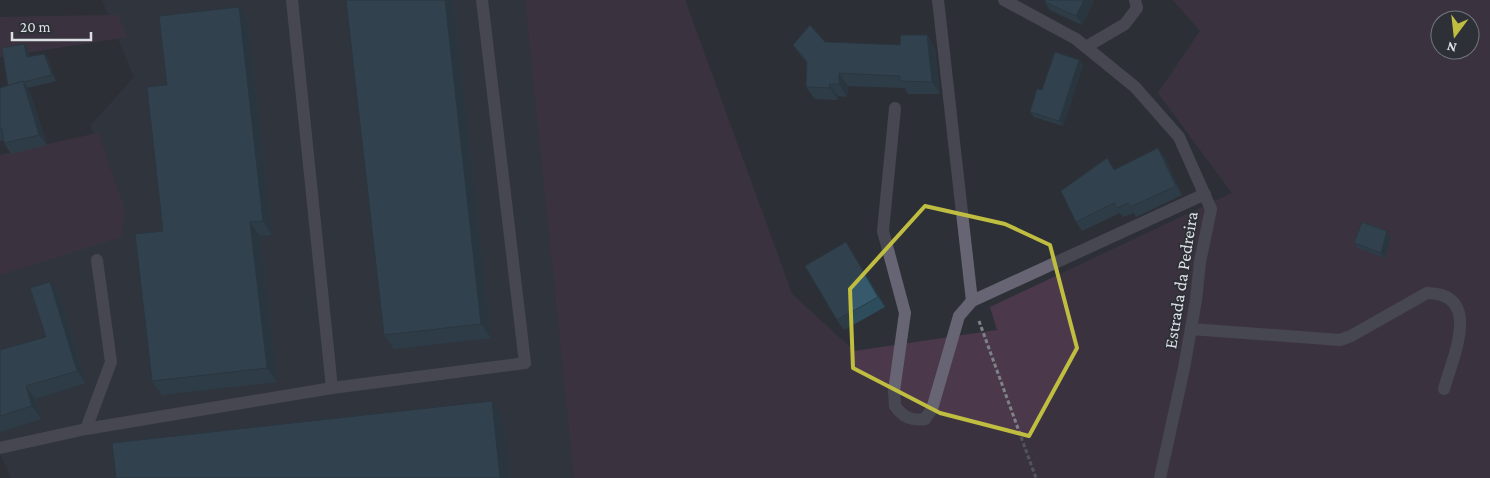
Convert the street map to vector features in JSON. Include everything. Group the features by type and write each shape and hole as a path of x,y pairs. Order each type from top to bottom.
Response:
{"street":[{"path":"292,0 332,388"},
{"path":"0,448 86,428 332,388 525,363 482,0"},
{"path":"938,0 972,301"},
{"name":"Estrada da Pedreira","path":"1004,0 1018,6 1086,47 1135,87 1179,137 1211,209 1200,262 1191,329 1160,478"},
{"path":"1086,47 1125,24 1137,8 1135,0"},
{"path":"895,108 882,231 905,313 894,391 895,406 907,418 925,419 932,410 959,316 972,301 1204,194"},
{"path":"86,428 111,362 97,260"},
{"path":"1191,329 1340,340 1351,336 1427,293 1438,293 1452,298 1458,308 1462,322 1444,389"}],"path":[{"path":"972,301 1036,478"}],"highlighted area":[{"path":"925,206 1005,224 1050,245 1077,348 1029,436 940,413 853,368 850,289"}],"shaded area":[{"path":"102,0 525,0 574,478 11,478 0,454 0,267 117,229 91,125 134,77"},
{"path":"525,0 685,0 792,294 854,351 997,330 990,307 1232,193 1158,93 1200,31 1173,0 1490,0 1490,478 574,478"},
{"path":"118,15 127,37 0,57 0,17"},
{"path":"98,133 125,211 121,237 0,275 0,155"}],"building":[{"path":"346,0 445,0 481,324 384,335"},
{"path":"1045,0 1084,0 1076,16 1045,2"},
{"path":"239,7 263,221 250,222 267,368 152,381 135,234 163,231 147,87 167,85 159,16"},
{"path":"810,25 825,42 900,45 901,35 927,35 932,82 900,81 900,76 839,73 839,84 829,84 830,88 806,87 807,61 793,45"},
{"path":"24,44 27,57 44,54 52,75 8,86 2,48"},
{"path":"1055,52 1079,60 1059,121 1030,112 1037,89 1042,90"},
{"path":"23,81 39,135 4,143 2,129 0,129 0,88"},
{"path":"1158,148 1176,186 1130,207 1128,203 1117,208 1114,203 1076,222 1061,191 1107,158 1114,170"},
{"path":"1362,222 1387,231 1381,253 1354,243"},
{"path":"846,242 878,297 837,320 805,266"},
{"path":"50,282 77,371 26,386 32,406 0,416 0,350 46,337 30,288"},
{"path":"492,401 500,478 116,478 112,443"}]}
